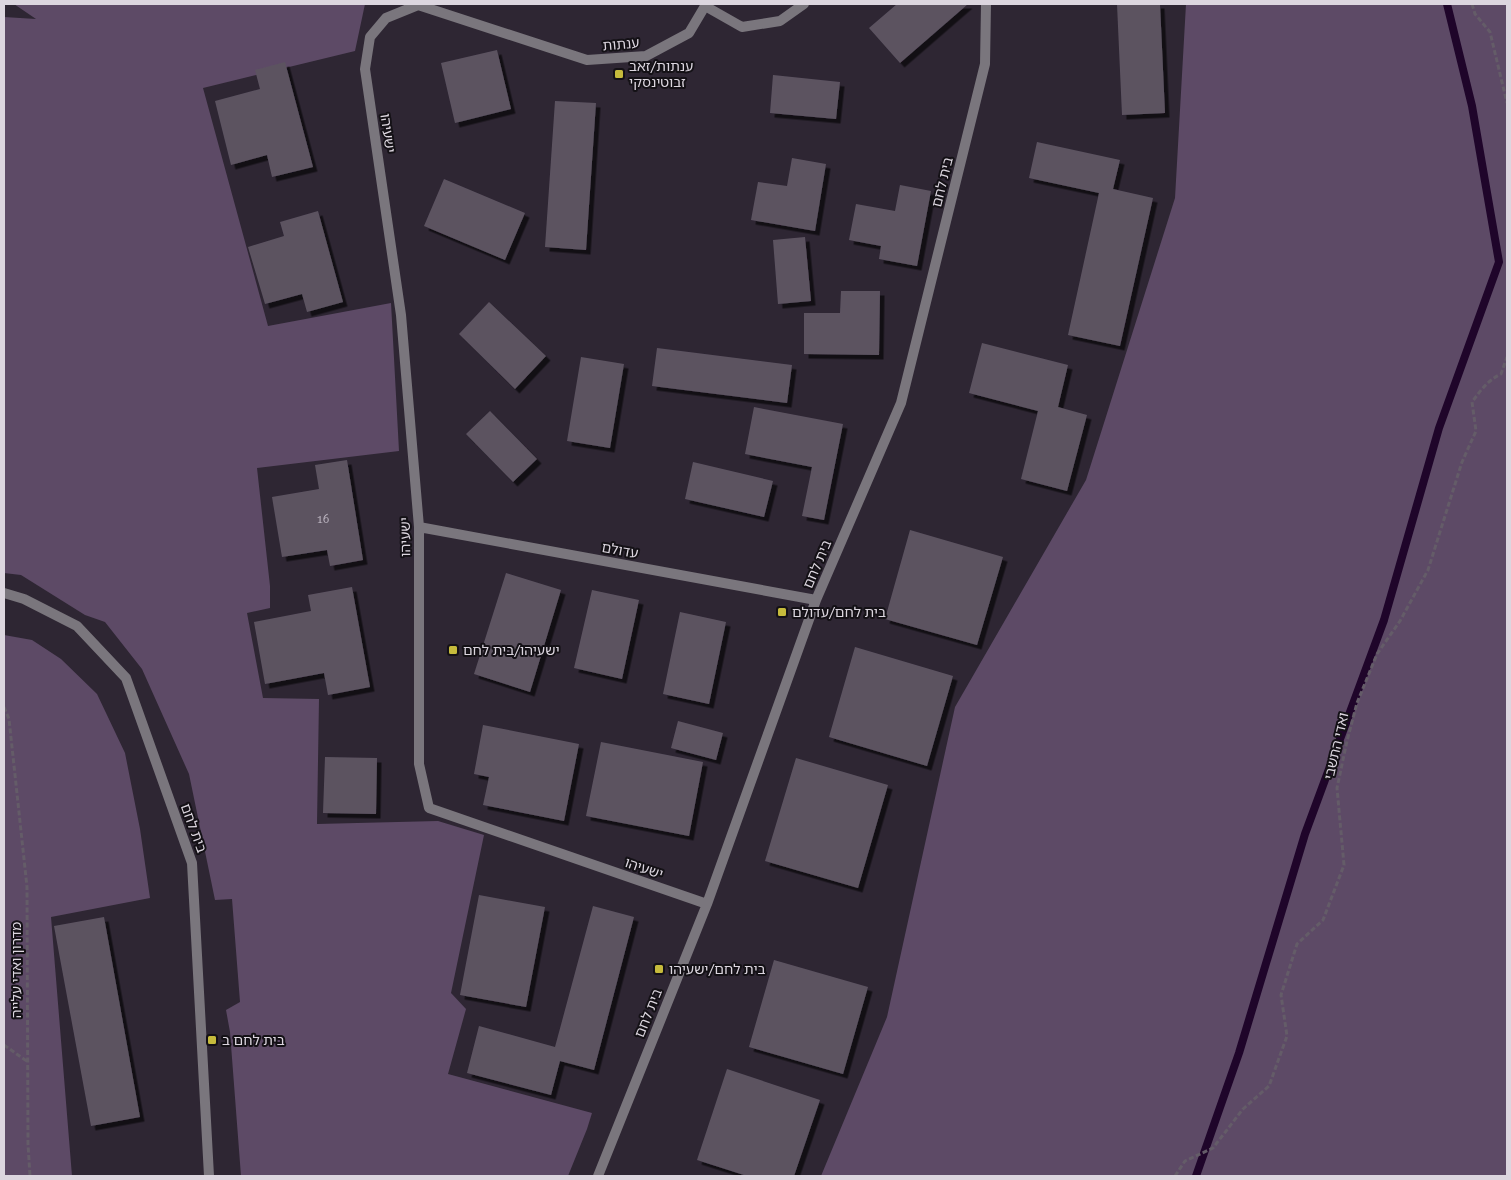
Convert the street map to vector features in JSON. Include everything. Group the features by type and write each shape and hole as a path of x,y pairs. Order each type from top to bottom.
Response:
{"street":[{"name":"ענתות","path":"417,4 586,60 646,56 689,33 705,5 742,27 780,21 804,4"},
{"name":"ישעיהו","path":"417,4 386,18 370,37 365,70 402,315 419,528 419,764 429,808 707,904"},
{"name":"בית לחם","path":"598,1176 707,904 816,600 900,403 985,64 986,4"},
{"name":"עדולם","path":"419,528 816,600"},
{"name":"בית לחם","path":"4,593 24,599 77,626 126,678 192,863 208,1176"}],"path":[{"path":"1472,4 1475,14 1490,32 1507,102"},
{"name":"ואדי התשבי","path":"1175,1176 1185,1161 1213,1148 1243,1110 1269,1086 1287,1036 1281,994 1297,944 1323,920 1344,865 1337,788 1357,703 1377,654 1400,621 1428,570 1462,462 1476,431 1472,402 1483,386 1500,374 1507,357"},
{"name":"מדרון ואדי עלייה","path":"4,707 9,719 27,887 28,1144 30,1176"},
{"path":"4,1045 28,1062"}],"shaded area":[{"path":"14,4 365,4 355,51 203,88 268,326 391,303 399,451 257,468 270,586 270,608 247,613 263,698 319,699 317,824 438,821 484,835 451,993 466,1009 448,1074 592,1113 568,1176 241,1176 230,1032 226,1010 240,1002 232,899 215,900 189,774 142,669 105,622 85,615 21,575 4,573 4,17 36,19"},
{"path":"1186,4 1507,4 1507,1176 821,1176 887,1017 955,707 1086,480 1175,198"},
{"path":"4,635 32,640 61,659 97,694 125,753 140,829 150,898 51,917 72,1176 4,1176"}],"building":[{"path":"897,4 968,4 900,63 869,28"},
{"path":"1117,4 1160,4 1165,113 1122,115"},
{"path":"497,50 511,109 455,123 441,63"},
{"path":"285,62 313,167 272,177 267,155 231,165 215,101 260,89 255,70"},
{"path":"773,75 840,82 836,119 770,113"},
{"path":"555,101 596,103 586,250 545,247"},
{"path":"1037,142 1120,160 1113,189 1153,198 1120,346 1068,335 1099,193 1029,178"},
{"path":"792,158 826,164 815,231 751,220 758,182 787,186"},
{"path":"444,179 525,213 505,260 424,226"},
{"path":"900,185 931,191 917,266 879,259 881,246 849,240 856,204 895,211"},
{"path":"318,211 343,302 307,312 302,294 265,304 248,247 284,236 280,222"},
{"path":"805,237 811,301 778,304 773,240"},
{"path":"841,291 880,291 879,355 804,354 804,313 840,313"},
{"path":"489,302 546,356 515,389 459,334"},
{"path":"982,343 1068,365 1058,407 1087,415 1067,491 1021,479 1038,411 969,393"},
{"path":"657,348 792,365 787,403 652,386"},
{"path":"581,357 624,364 610,448 567,441"},
{"path":"754,407 843,424 824,520 802,516 812,467 745,454"},
{"path":"490,411 537,459 513,482 466,434"},
{"path":"347,460 363,560 330,566 327,550 282,557 272,497 319,489 315,465"},
{"path":"693,462 773,481 764,517 685,499"},
{"path":"910,530 1003,557 977,645 885,619"},
{"path":"506,573 561,590 530,692 474,674"},
{"path":"352,587 370,687 328,695 324,673 265,684 254,622 311,611 308,595"},
{"path":"592,590 639,600 622,679 574,668"},
{"path":"680,612 726,622 709,704 663,694"},
{"path":"855,647 953,676 927,766 829,737"},
{"path":"678,721 723,733 716,760 671,748"},
{"path":"483,725 579,744 564,821 483,805 489,777 474,774"},
{"path":"601,742 703,762 689,836 586,816"},
{"path":"325,757 377,758 376,814 323,813"},
{"path":"796,758 888,785 858,888 765,861"},
{"path":"479,895 545,907 526,1007 460,995"},
{"path":"593,906 634,917 594,1070 560,1061 551,1095 467,1073 479,1026 555,1047"},
{"path":"104,917 140,1117 91,1126 54,926"},
{"path":"774,960 868,987 843,1074 749,1047"},
{"path":"727,1069 820,1100 794,1176 747,1176 697,1160"}],"waterway":[{"path":"1196,1176 1239,1053 1305,834 1384,620 1439,428 1499,262 1472,106 1447,4"}],"place":[{"name":"ענתות/זאב זבוטינסקי","path":"619,74"},
{"name":"בית לחם/עדולם","path":"782,612"},
{"name":"ישעיהו/בית לחם","path":"453,650"},
{"name":"בית לחם/ישעיהו","path":"659,969"},
{"name":"בית לחם ב","path":"212,1040"}]}
